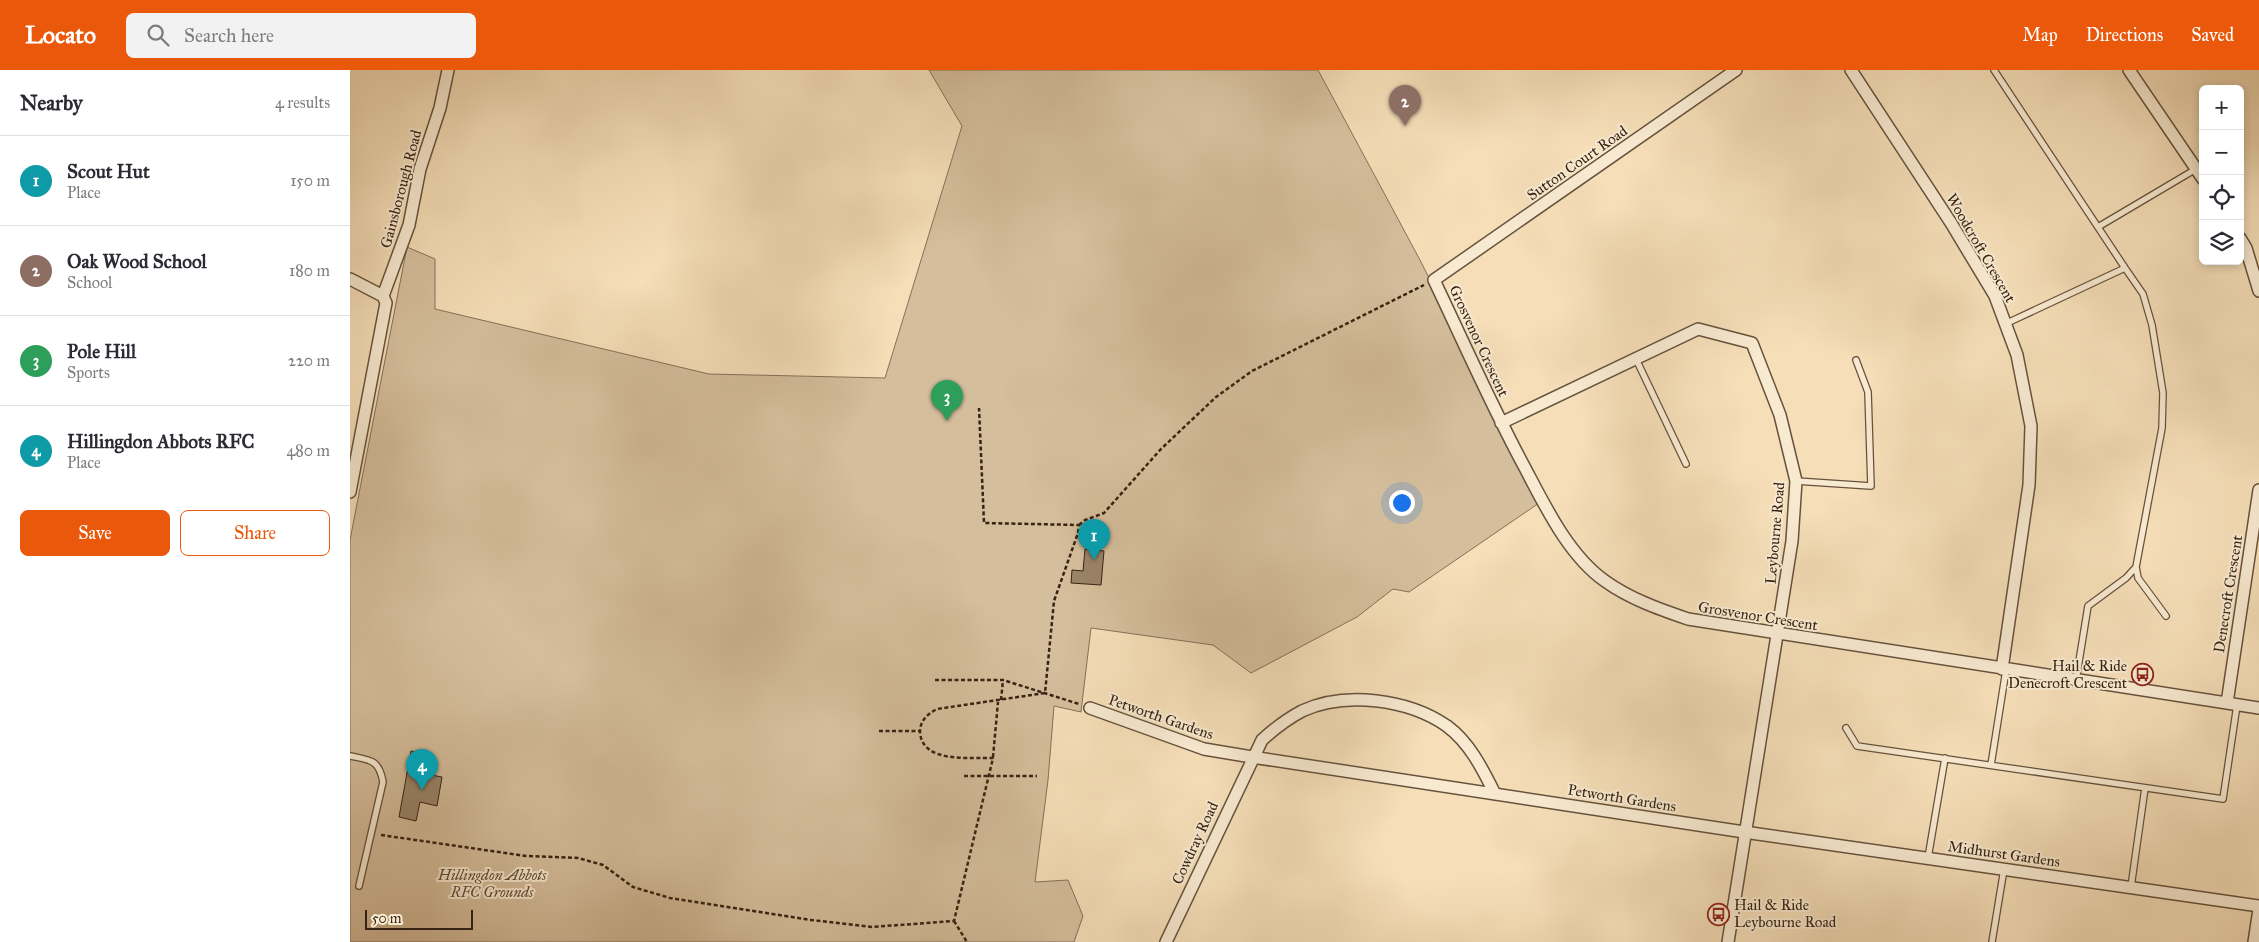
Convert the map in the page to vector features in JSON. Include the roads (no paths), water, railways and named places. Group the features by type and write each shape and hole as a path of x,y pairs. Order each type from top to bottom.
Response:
{"street":[{"name":"Gainsborough Road","path":"350,492 386,303 383,296 409,225 420,169 440,108 448,70"},
{"name":"Sutton Court Road","path":"1434,280 1736,70"},
{"name":"Woodcroft Crescent","path":"1852,70 1952,223 1995,296 2017,355 2031,426 2029,486 2004,669"},
{"path":"2129,70 2199,174"},
{"path":"2244,245 2259,291"},
{"path":"350,279 383,296"},
{"name":"Grosvenor Crescent","path":"1434,280 1501,423 1552,521 1586,562 1605,581 1650,606 1688,619 1778,635 2259,708"},
{"name":"Leybourne Road","path":"1501,423 1698,329 1752,343 1780,415 1796,481 1792,541 1744,832 1728,942"},
{"name":"Denecroft Crescent","path":"2232,704 2259,490"},
{"path":"1252,757 1262,740 1280,724 1303,711 1356,700 1381,702 1429,716 1448,727 1466,744 1495,794"},
{"name":"Petworth Gardens","path":"1090,708 1204,749 1744,832"},
{"name":"Cowdray Road","path":"1169,942 1252,757"},
{"name":"Midhurst Gardens","path":"1744,832 2259,907 2254,942"}],"lane":[{"path":"1994,70 2143,294 2152,325 2163,393 2162,428 2136,567 2138,578 2166,616"},
{"path":"2098,228 2199,174"},
{"path":"2005,324 2125,268"},
{"path":"1636,359 1686,464"},
{"path":"1796,481 1871,486 1868,392 1856,360"},
{"path":"2076,680 2088,606 2126,578 2136,567"},
{"path":"1991,765 2004,669"},
{"path":"1846,728 1857,746 2223,799 2232,704"},
{"path":"350,756 372,760 381,769 383,782 359,886"},
{"path":"1928,858 1945,758"},
{"path":"2131,887 2145,788"},
{"path":"1992,942 2004,869"}],"place":[{"name":"Oak Wood School","path":"1405,126"},
{"name":"Pole Hill","path":"947,421"},
{"name":"Scout Hut","path":"1094,560"},
{"name":"Hail & Ride Denecroft Crescent","path":"2143,675"},
{"name":"Hillingdon Abbots RFC","path":"422,790"},
{"name":"Hail & Ride Leybourne Road","path":"1718,914"}],"park label":[{"name":"Hillingdon Abbots RFC Grounds","path":"492,884"}]}
